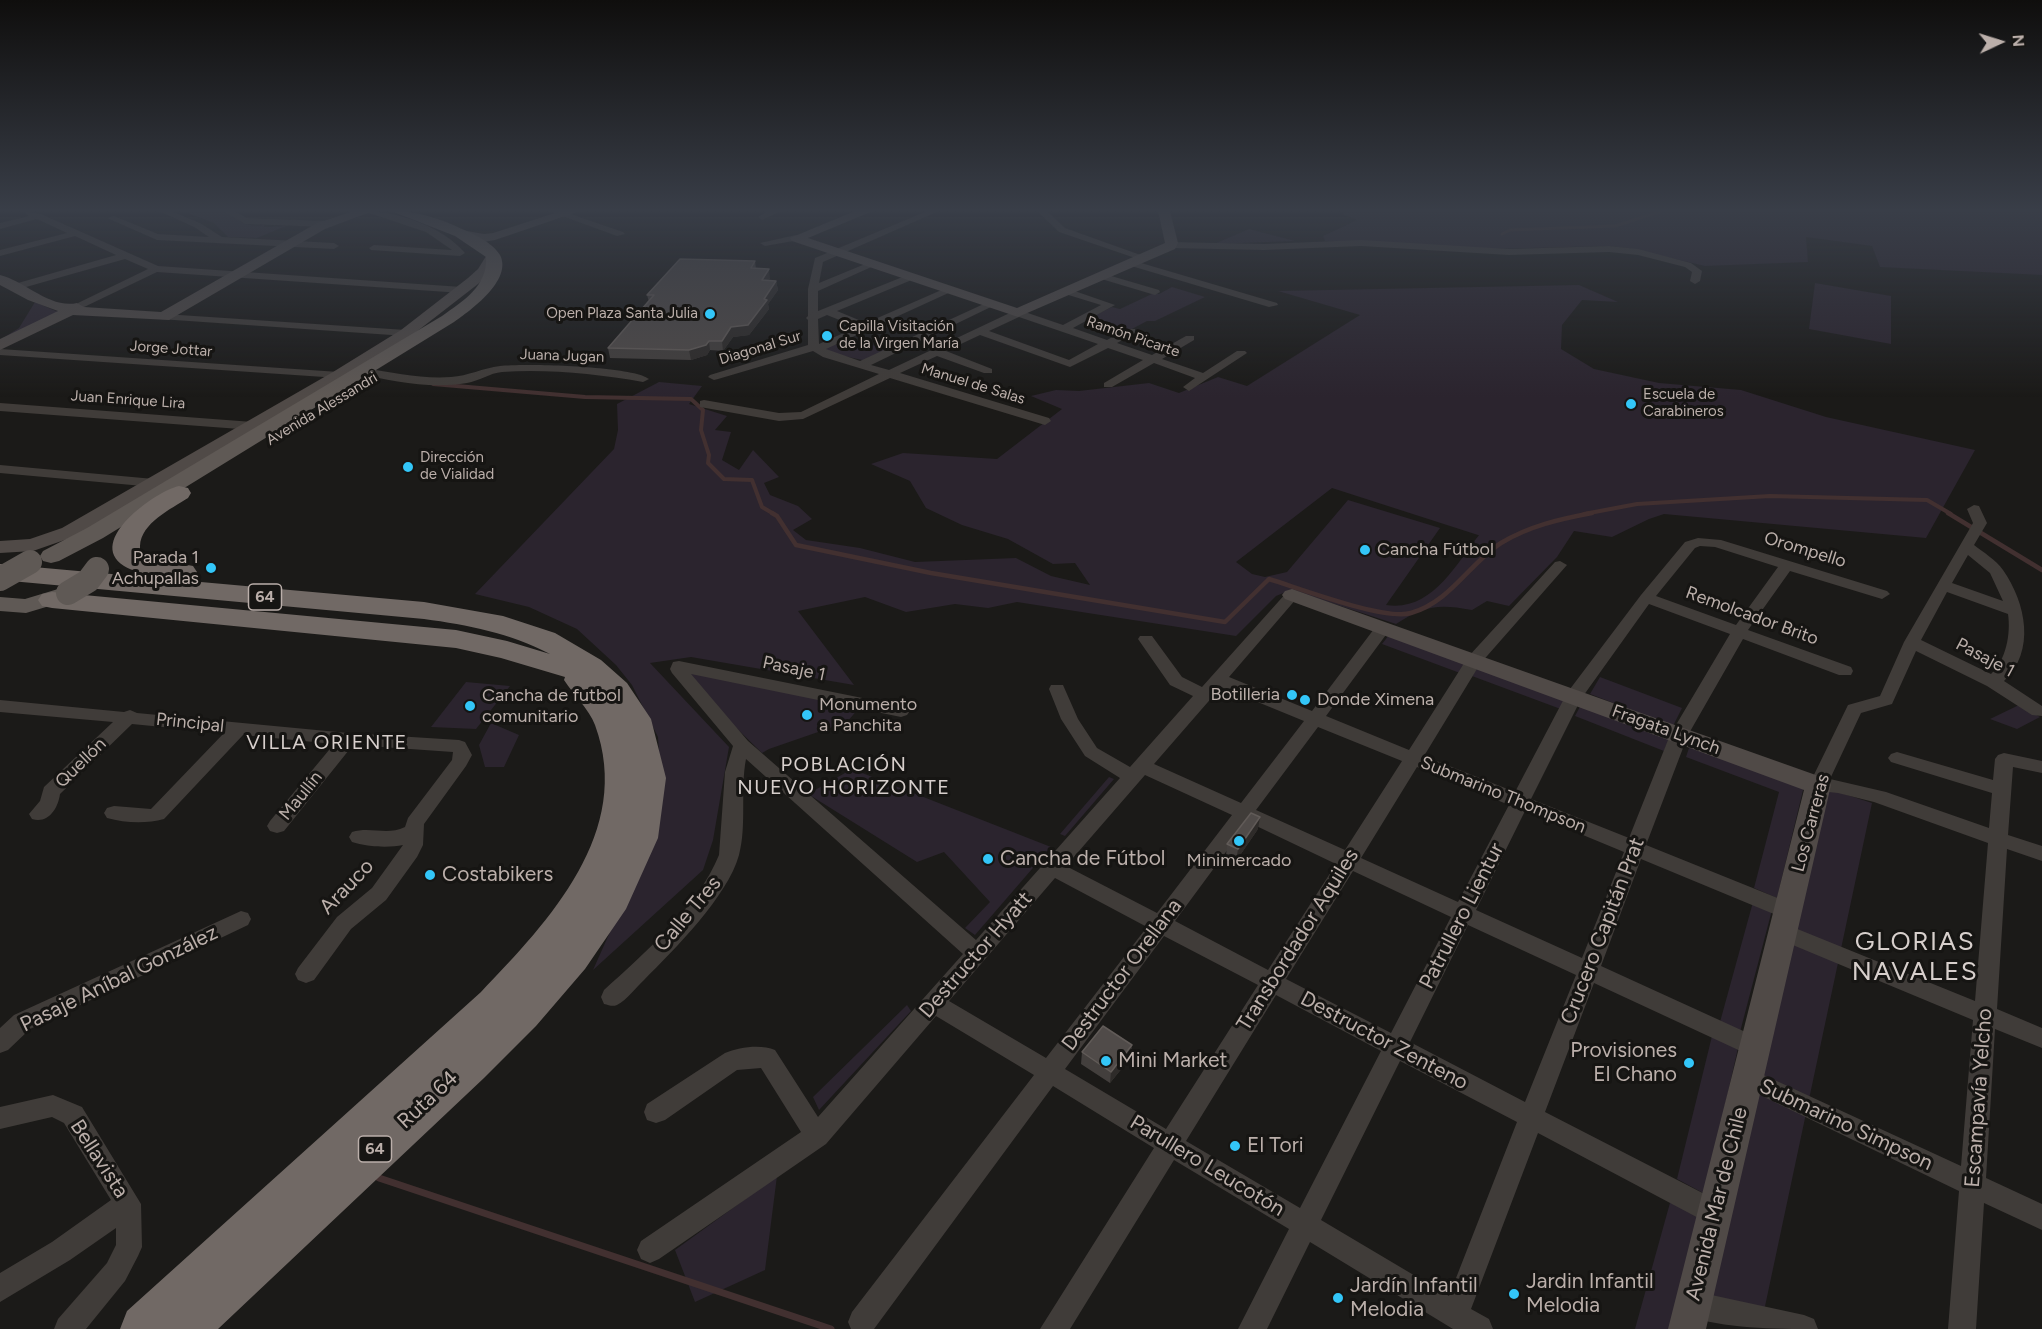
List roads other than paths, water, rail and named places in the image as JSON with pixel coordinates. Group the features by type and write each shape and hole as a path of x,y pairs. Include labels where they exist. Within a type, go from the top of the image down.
{"highway":[{"path":"178,493 139,522 129,533 126,546 128,554 136,562 183,572"},
{"path":"0,559 42,559"},
{"path":"96,564 378,590 474,610 528,633"},
{"name":"64","path":"0,572 433,613 472,618 528,633"},
{"name":"64","path":"0,580 440,625 508,640 543,655 565,668"},
{"path":"60,597 447,638 507,650 565,668"},
{"name":"Ruta 64","path":"182,1329 504,1031 566,966 597,923 626,874 636,850 648,805 649,765 640,730 633,715 609,684 571,653 528,633"},
{"name":"Ruta 64","path":"145,1329 476,1022 530,968 575,912 605,857 622,802 624,777 621,750 614,727 598,700 565,668"}],"main road":[{"name":"Avenida Alessandri","path":"60,597 88,581 96,564 99,549 115,533 178,493 317,413 372,369 448,319 482,300 493,273"},
{"name":"Avenida Alessandri","path":"0,580 95,533 372,369 502,287 509,273"},
{"path":"447,302 464,294 482,300"},
{"path":"42,559 79,554 96,564"},
{"path":"6,607 60,597"}],"street":[{"path":"3,273 16,288 76,307 410,331"},
{"path":"16,288 66,273"},
{"path":"0,345 148,273"},
{"path":"210,273 462,290"},
{"path":"169,314 239,273"},
{"name":"Avenida Alessandri","path":"0,547 33,544 61,536 339,375 372,369 410,331 482,273"},
{"name":"Diagonal Sur","path":"815,273 812,318 815,348"},
{"path":"813,289 851,273"},
{"path":"899,273 1017,313"},
{"path":"704,404 779,417 802,416 1017,313 1108,273"},
{"path":"1176,273 1273,305"},
{"path":"1695,281 1697,273"},
{"path":"1101,276 1155,292"},
{"path":"812,318 910,277"},
{"path":"815,348 950,290"},
{"path":"1063,328 1110,305 1066,291"},
{"path":"861,365 992,304"},
{"path":"827,311 866,327"},
{"name":"Ramón Picarte","path":"1017,313 1204,377"},
{"path":"0,337 18,321"},
{"path":"979,332 1070,364 1131,331"},
{"path":"1108,385 1190,338"},
{"name":"Diagonal Sur","path":"714,377 815,348 826,355 892,374"},
{"name":"Jorge Jottar","path":"0,352 339,375"},
{"path":"937,352 988,371"},
{"path":"1189,387 1240,354"},
{"name":"Juana Jugan","path":"372,369 460,381 499,369 579,369 643,379"},
{"name":"Manuel de Salas","path":"892,374 949,394 1045,421"},
{"name":"Juan Enrique Lira","path":"0,407 253,426"},
{"path":"0,469 154,483"},
{"name":"Los Carreras","path":"1751,1063 1818,785 1854,709 1886,700 1912,642 1980,524 1974,509"},
{"name":"Patrullero Lientur","path":"1252,1329 1573,696 1646,598 1690,545 1698,542 1716,543"},
{"name":"Orompello","path":"1716,543 1882,594"},
{"path":"1967,546 1996,571 2015,611 2018,628 2008,668 1993,682"},
{"name":"Transbordador Aquiles","path":"1054,1329 1474,661 1560,565"},
{"name":"Crucero Capitán Prat","path":"1455,1315 1679,735 1739,633 1787,565"},
{"path":"1943,585 2015,611"},
{"name":"Fragata Lynch","path":"1292,595 1818,785 1838,786 1879,797 2042,854"},
{"name":"Destructor Hyatt","path":"650,1250 818,1136 1292,595"},
{"name":"Remolcador Brito","path":"1646,598 1845,671"},
{"name":"Destructor Orellana","path":"862,1322 1383,628"},
{"path":"1146,639 1176,681 1204,695"},
{"name":"Pasaje 1","path":"1912,642 1993,682 2038,711"},
{"name":"Pasaje 1","path":"742,746 679,672 679,666 901,711"},
{"name":"Submarino Thompson","path":"1218,679 1635,849 1985,1015 2042,1038"},
{"name":"Submarino Simpson","path":"1057,689 1070,719 1091,752 1244,813 1588,970 1973,1185 2042,1217"},
{"name":"Principal","path":"0,706 130,716 348,739 452,745"},
{"name":"Quellón","path":"39,814 49,804 51,792 130,716"},
{"path":"114,813 149,816 157,814 239,728"},
{"name":"Maullín","path":"277,826 348,739"},
{"name":"Arauco","path":"306,974 344,923 386,885 413,845 414,831 421,815 460,762 462,750 452,745"},
{"path":"742,746 978,954"},
{"name":"Calle Tres","path":"612,997 641,969 715,885 725,868 729,854 734,764 742,746"},
{"path":"1897,758 2002,789"},
{"name":"Escampavía Yelcho","path":"1962,1329 2004,759 2042,767"},
{"path":"359,837 395,840 414,831"},
{"name":"Destructor Zenteno","path":"1053,868 1715,1213"},
{"name":"Pasaje Aníbal González","path":"0,1043 22,1022 241,919"},
{"name":"Parullero Leucotón","path":"934,1003 1479,1329"},
{"path":"656,1112 733,1060 767,1057 818,1136"},
{"name":"Avenida Mar de Chile","path":"1690,1317 1751,1063"},
{"name":"Bellavista","path":"0,1118 53,1106 73,1115 128,1204 129,1247 116,1272 68,1329"},
{"path":"0,1288 69,1246 128,1204"},
{"path":"1690,1317 1804,1329"}],"waterway":[{"path":"433,384 585,397 691,399 703,410 701,430 709,455 708,463 724,479 752,480 762,507 774,514"},
{"path":"1584,514 1637,504 1770,496 1927,500 1951,514"},
{"path":"772,513 777,516 796,545 931,573 1225,622 1269,579 1363,608 1399,614 1411,613 1425,608 1448,592 1501,543 1545,524 1592,513"},
{"path":"1948,513 2042,570"},
{"path":"379,1178 831,1329"}],"place":[{"name":"Open Plaza Santa Julia","path":"710,314"},
{"name":"Capilla Visitación de la Virgen María","path":"827,336"},
{"name":"Escuela de Carabineros","path":"1631,404"},
{"name":"Dirección de Vialidad","path":"408,467"},
{"name":"Cancha Fútbol","path":"1365,550"},
{"name":"Parada 1 Achupallas","path":"211,568"},
{"name":"Botilleria","path":"1292,695"},
{"name":"Donde Ximena","path":"1305,700"},
{"name":"Cancha de futbol comunitario","path":"470,706"},
{"name":"Monumento a Panchita","path":"807,715"},
{"name":"Minimercado","path":"1239,841"},
{"name":"Cancha de Fútbol","path":"988,859"},
{"name":"Costabikers","path":"430,875"},
{"name":"Mini Market","path":"1106,1061"},
{"name":"Provisiones El Chano","path":"1689,1063"},
{"name":"El Tori","path":"1235,1146"},
{"name":"Jardin Infantil Melodia","path":"1514,1294"},
{"name":"Jardín Infantil Melodia","path":"1338,1298"}],"district":[{"name":"VILLA ORIENTE","path":"327,743"},
{"name":"POBLACIÓN NUEVO HORIZONTE","path":"844,776"},
{"name":"GLORIAS NAVALES","path":"1915,957"}]}
